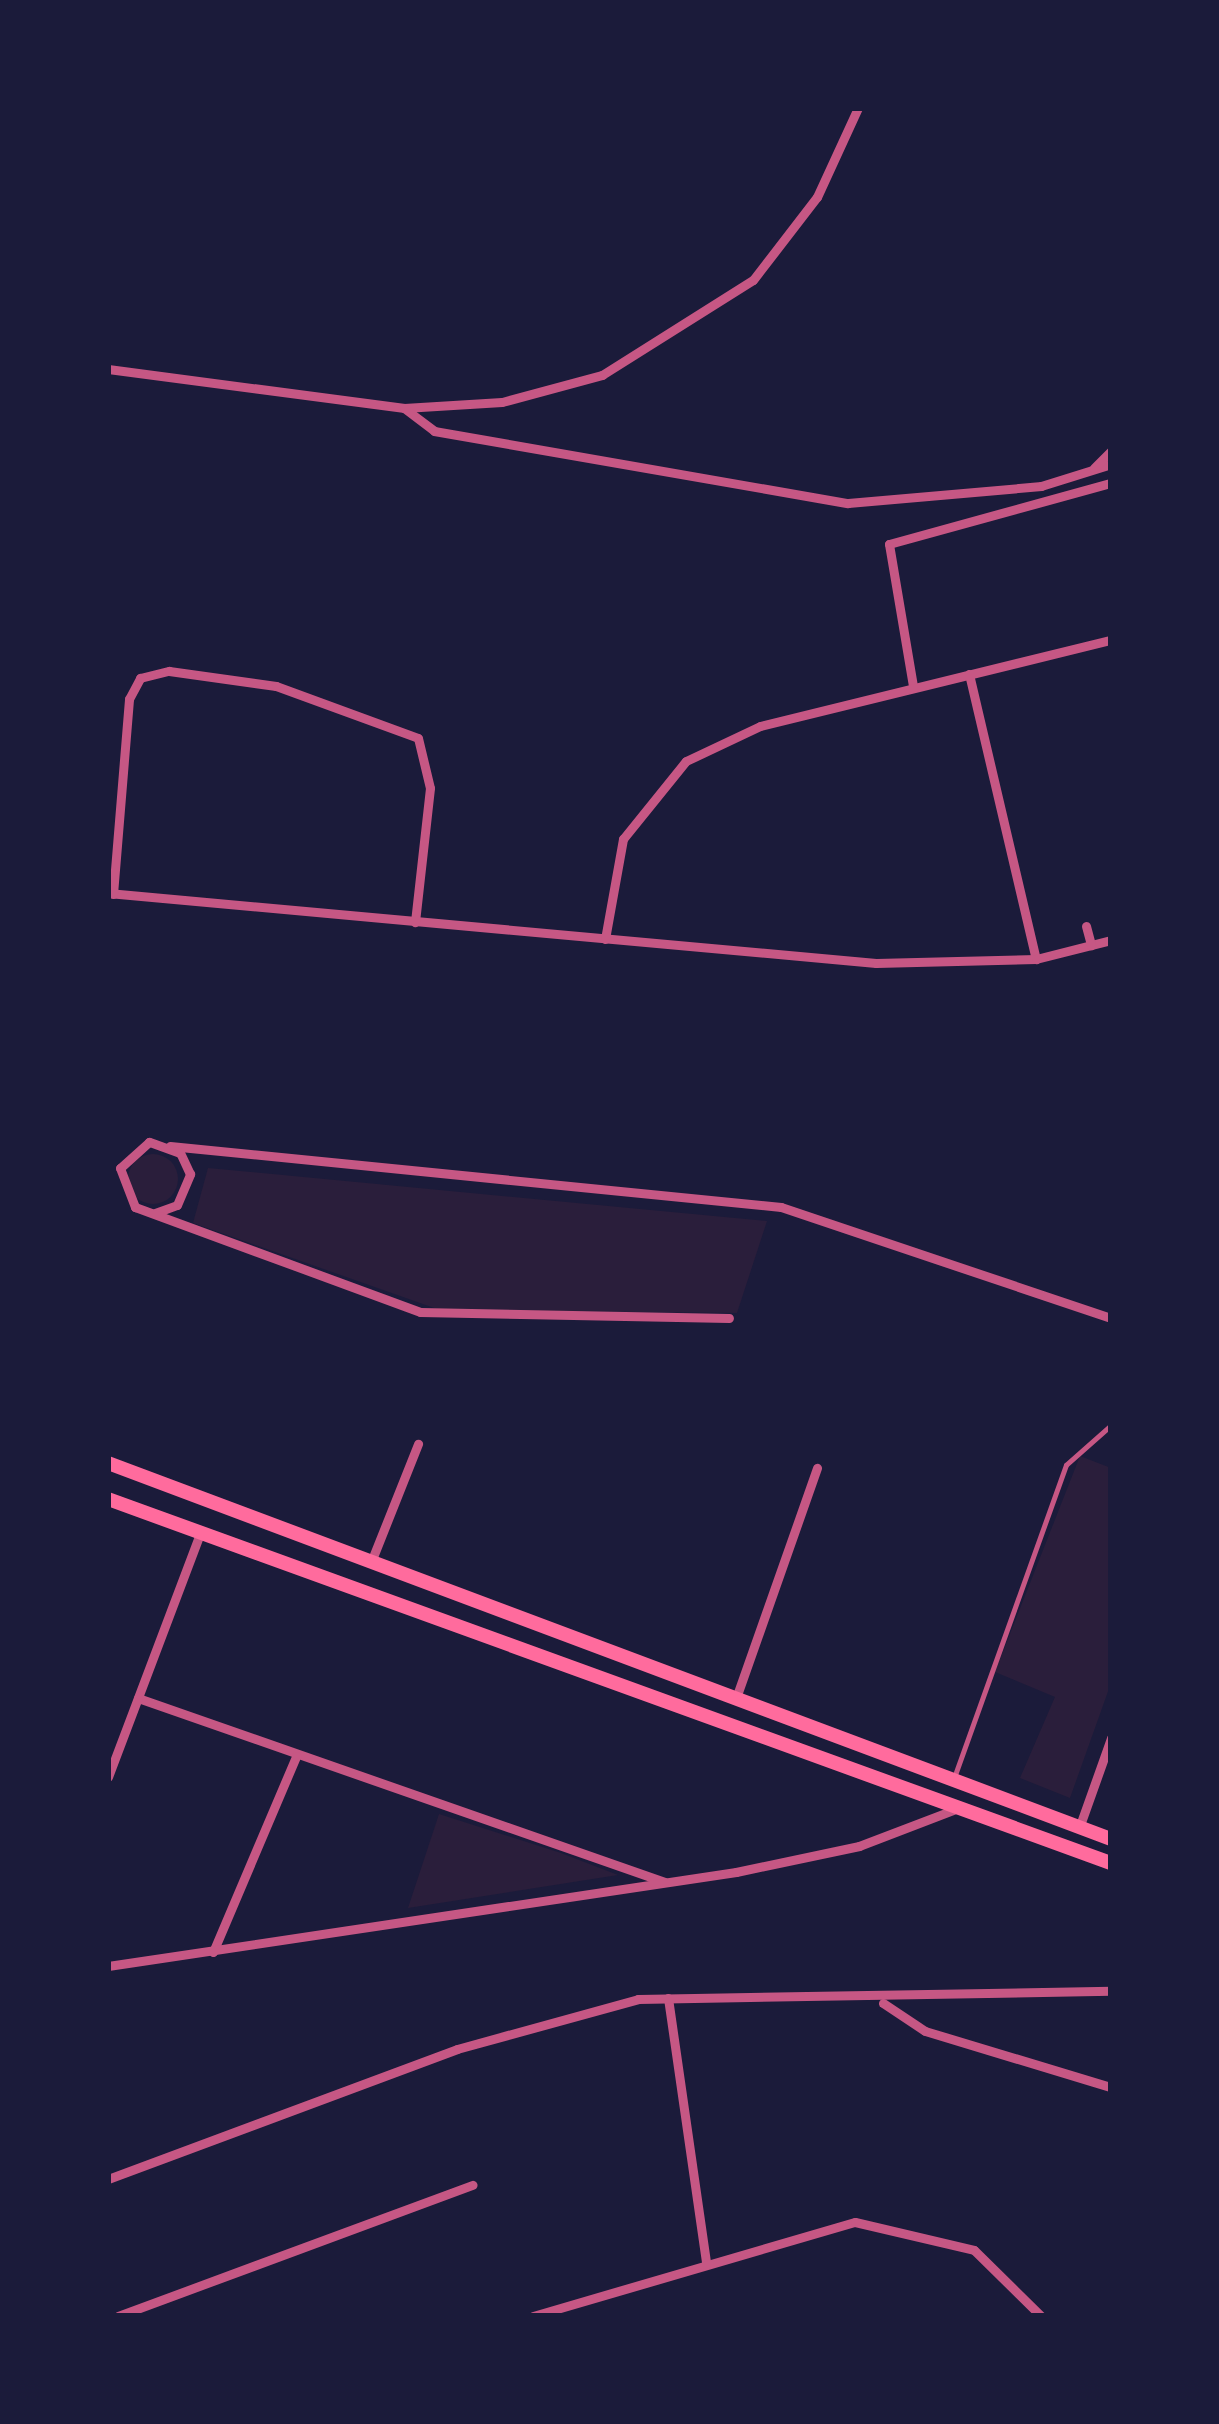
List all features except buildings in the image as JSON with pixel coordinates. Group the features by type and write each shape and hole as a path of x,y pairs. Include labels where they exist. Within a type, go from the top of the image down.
{"highway":[{"path":"108,1463 373,1557 952,1783 1111,1839"},
{"path":"108,1499 1111,1863"}],"street":[{"path":"108,369 404,408 541,395 656,350 753,280 817,197 858,108"},
{"path":"404,408 434,431 848,502 1041,486 1111,464"},
{"path":"1094,468 1111,451"},
{"path":"914,686 889,544 1111,483"},
{"path":"604,939 622,839 686,761 760,726 1111,640"},
{"path":"415,922 430,788 418,739 276,686 170,671 132,686 111,893 415,922 604,939 955,966 1036,958 1111,940"},
{"path":"969,674 1036,958"},
{"path":"1086,926 1091,945"},
{"path":"951,953 955,966"},
{"path":"729,1318 453,1319 155,1213 127,1199 114,1167 140,1145 170,1146 781,1208 1111,1318"},
{"path":"155,1213 189,1185 170,1146"},
{"path":"373,1557 418,1444"},
{"path":"736,1698 818,1468"},
{"path":"108,1777 200,1533"},
{"path":"138,1698 669,1884"},
{"path":"1079,1828 1111,1738"},
{"path":"213,1952 296,1756"},
{"path":"108,1966 669,1884 859,1846 956,1809"},
{"path":"108,2179 457,2049 668,1998 883,2003 1014,1987 1111,1991"},
{"path":"668,1998 706,2262"},
{"path":"883,2003 925,2030 1111,2087"},
{"path":"118,2316 473,2185"},
{"path":"533,2316 841,2223 920,2229 994,2264 1041,2316"}],"lane":[{"path":"952,1783 1066,1466 1111,1425"}],"shaded area":[{"path":"153,1154 171,1161 178,1179 171,1197 153,1204 135,1197 128,1179 135,1161"},
{"path":"208,1168 767,1221 737,1313 440,1310 193,1223"},
{"path":"1080,1456 1111,1468 1111,1683 1070,1798 1020,1778 1055,1697 995,1672"},
{"path":"439,1814 561,1853 618,1875 408,1908"}]}
